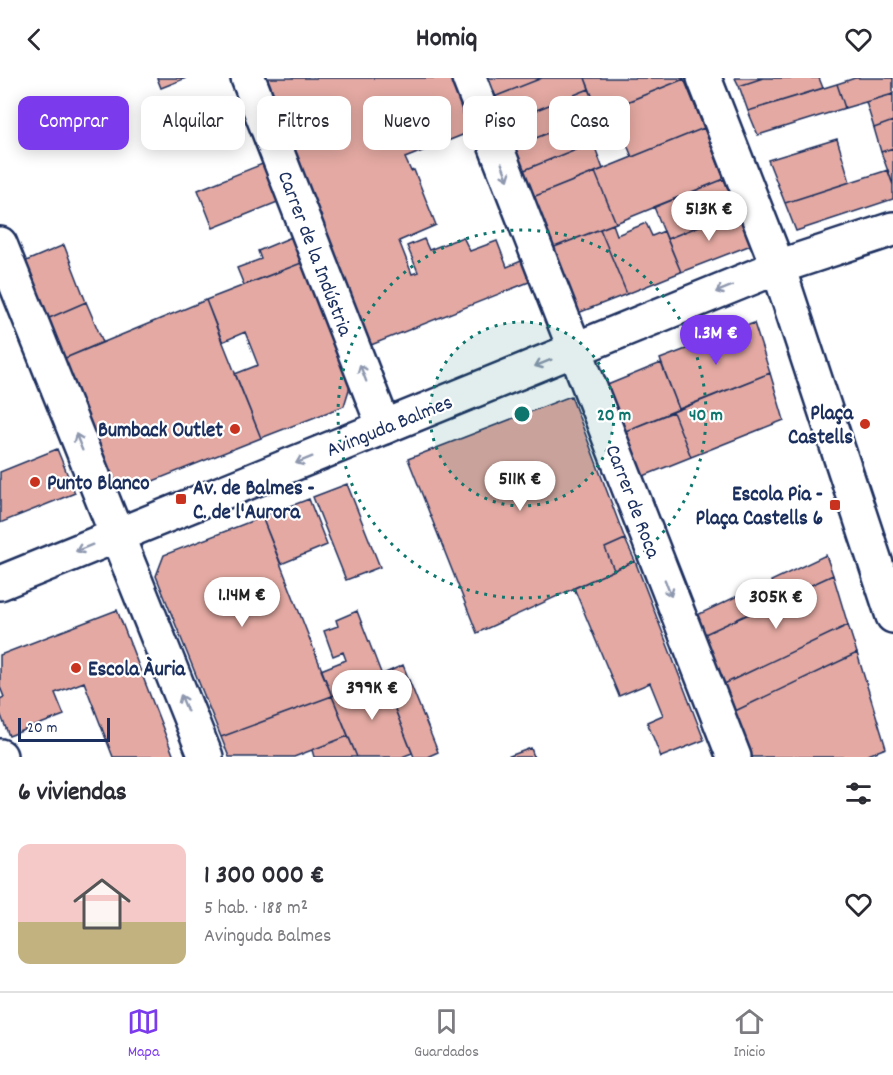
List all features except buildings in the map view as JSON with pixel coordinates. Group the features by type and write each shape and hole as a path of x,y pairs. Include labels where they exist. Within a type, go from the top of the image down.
{"street":[{"name":"Carrer de la Indústria","path":"248,78 384,427"},
{"name":"Carrer de Roca","path":"469,78 734,757"},
{"path":"704,78 778,267 893,616"},
{"path":"778,267 893,229"},
{"path":"0,244 206,757"},
{"name":"Avinguda Balmes","path":"0,583 778,267"}],"place":[{"name":"Plaça Castells","path":"865,424"},
{"name":"Bumback Outlet","path":"235,429"},
{"name":"Punto Blanco","path":"35,482"},
{"name":"Av. de Balmes - C. de l'Aurora","path":"181,499"},
{"name":"Escola Pia - Plaça Castells 6","path":"835,505"},
{"name":"Escola Àuria","path":"76,668"}]}
